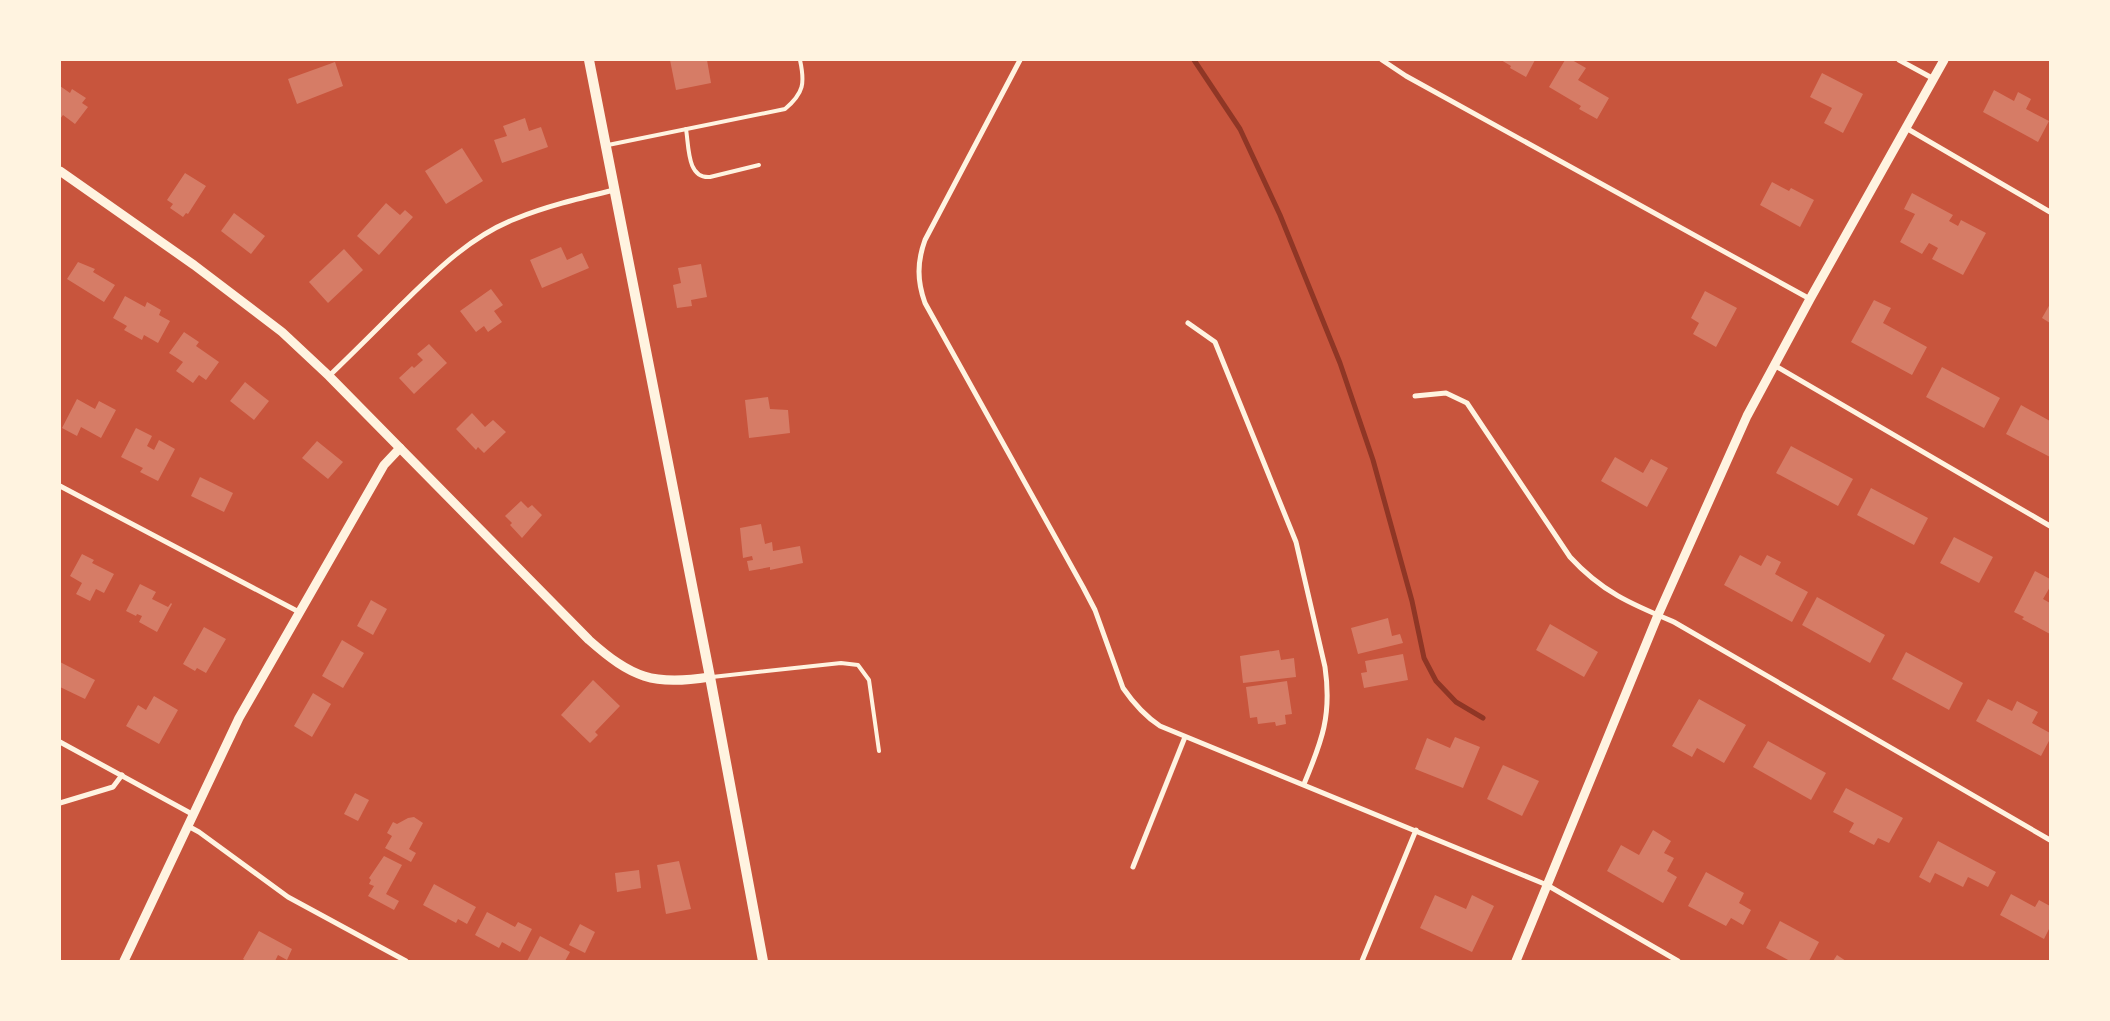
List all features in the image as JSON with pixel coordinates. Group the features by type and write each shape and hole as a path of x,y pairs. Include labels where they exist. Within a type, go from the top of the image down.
{"main road":[{"path":"589,60 710,677 763,961"}],"street":[{"path":"1020,60 925,240 919,261 918,282 921,293 938,328 1095,610 1124,688 1131,700 1149,719 1184,737 1304,784 1547,885 1678,961"},
{"path":"1382,60 1414,81 1810,299"},
{"path":"1899,60 1934,79"},
{"path":"1516,961 1658,615 1727,458 1774,365 1944,60"},
{"path":"1906,128 2050,212"},
{"path":"60,171 248,305 282,332 329,376 589,640 612,660 630,671 648,678 667,681 710,677"},
{"path":"329,376 432,274 479,238 514,219 574,200 614,190"},
{"path":"1188,323 1215,342 1296,542 1325,667 1328,688 1327,712 1321,744 1304,784"},
{"path":"1774,365 2050,526"},
{"path":"1415,396 1446,393 1467,402 1570,557 1586,575 1610,593 1674,622 2050,840"},
{"path":"124,961 239,718 384,465 400,448"},
{"path":"60,486 299,612"},
{"path":"1132,867 1184,737"},
{"path":"60,742 192,814"},
{"path":"60,803 113,787 122,775"},
{"path":"187,826 200,832 288,897 406,961"},
{"path":"1362,961 1416,830"}],"lane":[{"path":"606,146 785,109 797,99 803,84 800,60"},
{"path":"686,129 693,169 696,175 702,178 759,165"},
{"path":"710,677 841,663 858,665 869,680 879,751"}],"building":[{"path":"670,60 707,60 711,83 676,90"},
{"path":"1501,60 1535,60 1526,77 1510,68 1511,66"},
{"path":"1565,60 1572,60 1586,68 1578,80 1609,98 1597,119 1579,109 1581,106 1549,87"},
{"path":"335,62 343,86 297,104 288,79"},
{"path":"1822,73 1863,94 1843,133 1824,123 1832,108 1810,97"},
{"path":"60,86 70,93 72,89 86,98 82,103 88,107 75,124 63,115 60,119"},
{"path":"1994,90 2014,101 2018,92 2031,99 2026,109 2049,121 2038,142 1983,112"},
{"path":"525,118 529,131 541,127 548,147 502,163 494,140 507,136 503,126"},
{"path":"462,148 483,181 446,204 425,171"},
{"path":"185,173 206,186 188,214 186,213 183,217 170,208 173,204 167,200"},
{"path":"1772,182 1789,191 1791,188 1814,200 1800,227 1760,205"},
{"path":"1912,193 1953,215 1949,221 1958,226 1961,220 1986,233 1963,275 1932,259 1938,248 1929,243 1922,254 1900,242 1915,214 1904,209"},
{"path":"386,203 400,215 405,210 413,217 379,255 357,236"},
{"path":"234,213 265,236 251,254 221,231"},
{"path":"561,247 567,260 582,253 589,268 542,288 530,260"},
{"path":"344,249 363,270 328,303 309,282"},
{"path":"78,262 95,269 93,272 115,285 104,302 67,279"},
{"path":"701,264 707,297 691,300 692,306 677,308 673,285 681,283 678,268"},
{"path":"491,289 503,305 494,311 502,322 488,332 484,326 476,332 460,311"},
{"path":"1705,291 1737,308 1716,347 1693,334 1699,323 1691,318"},
{"path":"125,296 145,307 147,302 161,310 159,315 170,321 158,343 144,335 142,340 124,330 127,326 113,318"},
{"path":"1874,300 1891,308 1883,323 1927,347 1912,375 1851,342"},
{"path":"2050,304 2050,323 2042,318"},
{"path":"184,332 199,342 196,346 219,362 206,380 199,375 193,383 176,371 183,362 169,353"},
{"path":"429,344 447,363 414,394 399,378 412,366 414,368 423,360 417,354"},
{"path":"1942,367 2000,398 1984,428 1926,397"},
{"path":"245,382 269,401 254,420 230,401"},
{"path":"768,397 770,409 788,410 790,433 749,438 745,400"},
{"path":"77,399 95,409 99,401 116,410 101,438 81,427 77,436 62,428"},
{"path":"2021,405 2050,421 2050,457 2006,434"},
{"path":"472,413 485,427 493,420 506,432 484,453 478,447 476,450 456,429"},
{"path":"136,428 152,436 147,446 154,450 159,440 175,449 158,481 140,472 143,468 121,457"},
{"path":"317,441 343,462 328,479 302,458"},
{"path":"1791,446 1853,479 1838,506 1776,473"},
{"path":"1615,457 1643,473 1651,459 1668,468 1647,507 1601,481"},
{"path":"200,477 233,493 224,512 191,496"},
{"path":"1871,488 1928,518 1914,545 1857,515"},
{"path":"521,501 528,508 532,505 542,515 522,538 510,525 512,523 505,516"},
{"path":"761,524 765,544 772,542 773,551 800,546 803,563 770,570 770,567 749,571 747,561 753,560 752,556 743,558 740,528"},
{"path":"1954,537 1993,557 1979,583 1940,563"},
{"path":"82,554 94,560 92,563 114,574 104,593 96,589 90,601 76,594 82,583 70,576"},
{"path":"1740,555 1761,566 1767,555 1781,562 1775,574 1808,592 1792,622 1724,585"},
{"path":"2035,571 2050,579 2050,587 2043,599 2050,603 2050,634 2022,619 2024,617 2014,612"},
{"path":"140,584 156,592 152,599 168,607 172,604 157,632 139,622 142,616 137,614 136,616 126,611"},
{"path":"1817,597 1885,635 1870,663 1802,625"},
{"path":"371,600 387,609 373,635 357,626"},
{"path":"1388,618 1392,636 1400,634 1403,643 1358,654 1351,628"},
{"path":"1550,624 1598,652 1584,677 1536,650"},
{"path":"204,627 226,639 206,673 197,668 195,671 183,664"},
{"path":"342,640 364,653 343,688 322,676"},
{"path":"1279,650 1281,660 1294,658 1296,677 1243,683 1240,656"},
{"path":"1906,652 1963,683 1949,710 1892,679"},
{"path":"1403,654 1408,680 1364,688 1361,673 1367,672 1365,661"},
{"path":"60,662 95,680 85,699 60,687"},
{"path":"593,680 620,706 595,732 598,735 590,743 561,715"},
{"path":"1287,681 1292,714 1285,715 1286,724 1276,726 1275,722 1258,724 1257,717 1250,718 1246,687"},
{"path":"313,693 331,704 312,737 294,726"},
{"path":"154,696 178,710 159,744 126,726 138,705 146,710"},
{"path":"1699,699 1746,725 1724,763 1697,748 1692,757 1672,746"},
{"path":"1988,699 2012,711 2017,701 2038,712 2032,723 2050,733 2050,739 2041,756 1976,721"},
{"path":"1455,737 1480,747 1463,788 1415,769 1427,738 1450,748"},
{"path":"1768,741 1826,773 1811,800 1753,767"},
{"path":"1503,765 1539,781 1522,816 1487,799"},
{"path":"1846,788 1903,818 1889,843 1878,838 1874,845 1849,832 1854,823 1833,812"},
{"path":"355,793 369,800 358,821 344,814"},
{"path":"414,817 423,823 409,849 416,853 411,862 385,848 392,836 387,833 393,822 397,824"},
{"path":"1653,830 1671,841 1664,853 1674,858 1667,871 1677,877 1663,903 1607,871 1621,845 1639,855"},
{"path":"1938,841 1996,872 1988,887 1968,877 1963,887 1935,873 1930,883 1919,877"},
{"path":"384,856 402,865 386,894 399,901 394,910 368,896 374,886 369,884 371,880 369,878"},
{"path":"679,861 691,909 666,914 657,865"},
{"path":"639,870 641,888 617,892 615,873"},
{"path":"1706,872 1744,893 1739,903 1751,910 1743,925 1731,918 1726,926 1688,906"},
{"path":"434,884 476,907 467,924 458,919 456,923 423,905"},
{"path":"2011,894 2035,907 2039,900 2050,906 2050,927 2044,939 2000,915"},
{"path":"1435,895 1466,909 1472,895 1494,906 1472,952 1420,928"},
{"path":"487,912 515,927 518,922 532,929 520,952 502,942 499,948 475,935"},
{"path":"1780,921 1819,942 1809,961 1790,961 1766,948"},
{"path":"580,924 595,932 585,953 569,945"},
{"path":"259,931 292,949 287,960 278,955 275,961 246,961 243,959"},
{"path":"540,936 570,952 565,961 527,961"},
{"path":"1837,955 1846,961 1833,961"}],"waterway":[{"path":"1194,60 1240,129 1280,215 1340,363 1373,460 1412,601 1424,658 1436,681 1456,702 1483,718"}]}
